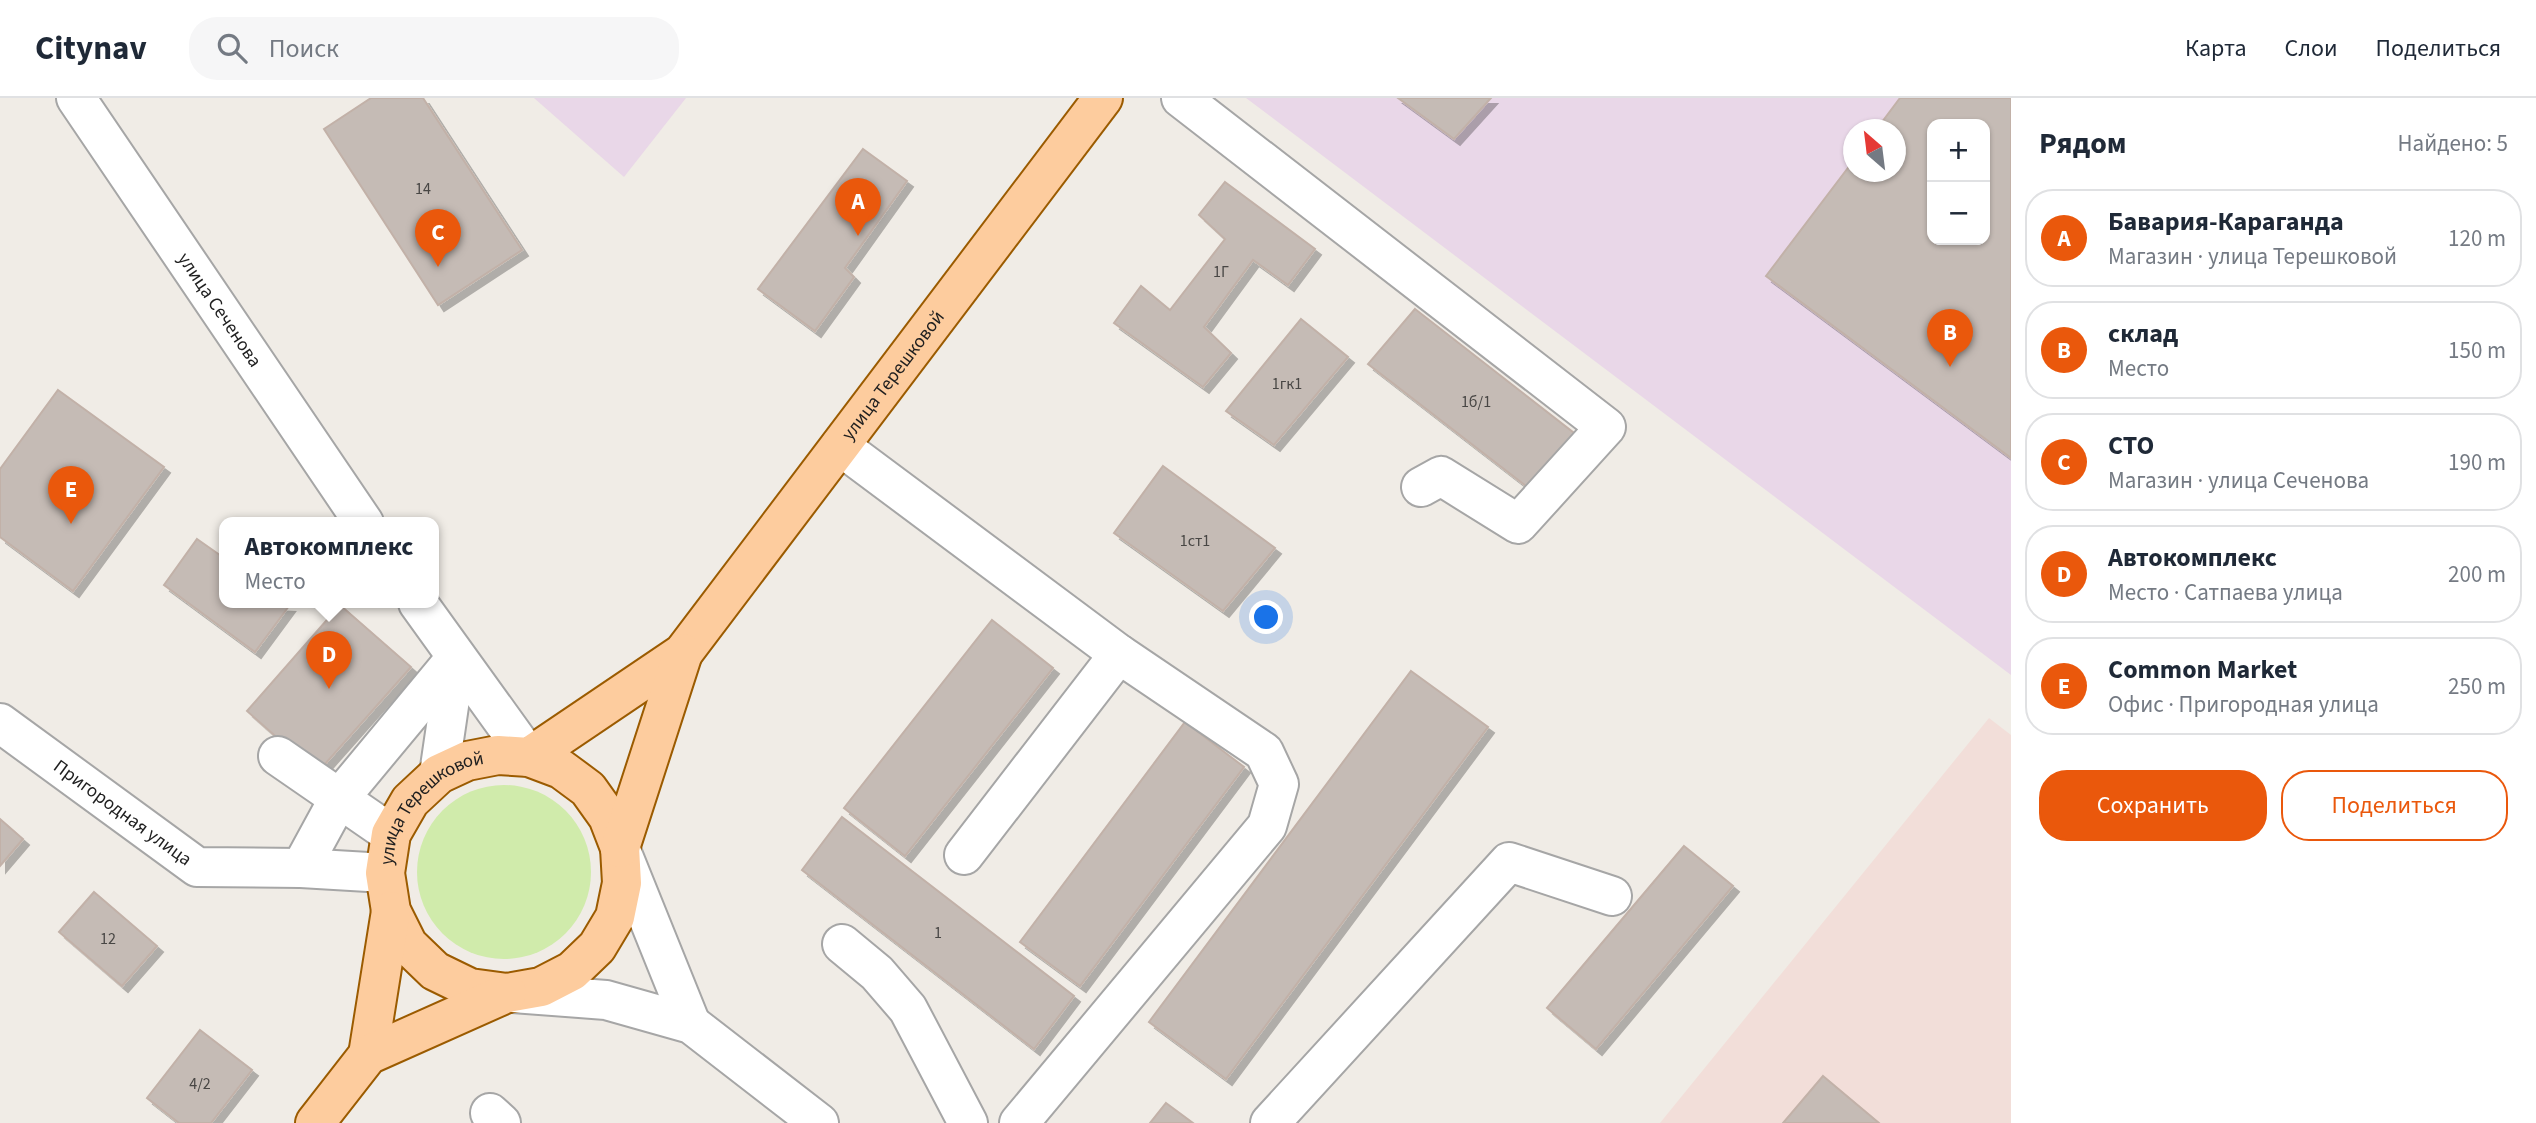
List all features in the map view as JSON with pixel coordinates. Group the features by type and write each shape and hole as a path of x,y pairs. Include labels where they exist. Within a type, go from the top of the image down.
{"main road":[{"name":"улица Терешковой","path":"529,757 683,653 1102,98"},
{"name":"улица Терешковой","path":"620,848 683,653"},
{"name":"улица Терешковой","path":"315,1123 369,1055 507,993 541,987 572,971 597,947 615,917 622,883 620,848 608,817 588,789 561,769 529,757 498,755 467,761 439,774 410,801 391,834 385,873 391,911 408,945 435,971 470,988 507,993"},
{"name":"улица Терешковой","path":"369,1055 391,911"}],"street":[{"name":"улица Сеченова","path":"76,98 360,517"},
{"path":"1181,98 1606,427 1518,524 1441,476 1421,486"},
{"path":"840,446 1119,654 1264,752 1279,784 1267,826 1019,1123"},
{"path":"421,608 529,757"},
{"path":"964,855 1119,654"},
{"path":"439,774 456,658"},
{"path":"301,868 338,800 456,658"},
{"name":"Пригородная улица","path":"0,723 197,867 301,868 385,873"},
{"path":"278,756 338,800 391,834"},
{"path":"620,848 691,1024"},
{"path":"1269,1123 1508,862 1612,896"},
{"path":"842,943 877,973 908,1009 968,1123"},
{"path":"507,993 606,1000 691,1024 819,1123"}],"shaded area":[{"path":"534,98 686,98 624,177"},
{"path":"1246,98 2011,98 2011,675"},
{"path":"1989,718 2011,735 2011,1123 1660,1123"}],"green space":[{"path":"504,785 537,792 565,811 584,839 591,872 584,905 565,933 537,952 504,959 471,952 443,933 424,905 417,872 424,839 443,811 471,792"}],"building":[{"path":"371,98 423,98 522,250 438,305 324,129"},
{"path":"1398,98 1491,98 1454,139"},
{"path":"1900,98 2011,98 2011,458 1766,276 1843,174 1843,182 1906,182 1906,119 1884,119"},
{"path":"863,149 907,181 845,268 854,277 815,331 758,289"},
{"path":"1225,182 1315,249 1288,285 1253,260 1204,327 1231,353 1203,387 1114,323 1141,286 1170,310 1225,239 1199,215"},
{"path":"1415,309 1583,440 1535,493 1368,364"},
{"path":"1301,319 1348,357 1274,445 1226,411"},
{"path":"58,390 164,467 73,591 0,537 0,469"},
{"path":"1163,466 1275,548 1223,611 1114,533"},
{"path":"197,539 219,554 219,608 288,608 255,652 164,585"},
{"path":"337,608 343,608 411,667 317,773 247,711"},
{"path":"992,620 1053,668 905,856 844,808"},
{"path":"1411,671 1488,727 1226,1079 1149,1022"},
{"path":"1185,722 1244,767 1080,986 1020,942"},
{"path":"842,817 1074,996 1034,1049 802,870"},
{"path":"0,819 23,839 0,866"},
{"path":"1684,846 1733,886 1596,1049 1547,1008"},
{"path":"94,892 157,946 122,986 59,932"},
{"path":"200,1030 252,1070 211,1123 179,1123 147,1098"},
{"path":"1823,1076 1879,1123 1783,1123"},
{"path":"1166,1103 1193,1123 1150,1123"}],"place":[{"name":"Бавария-Караганда","path":"858,236"},
{"name":"СТО","path":"438,267"},
{"name":"склад","path":"1950,367"},
{"name":"Common Market","path":"71,524"},
{"name":"Автокомплекс","path":"329,689"}]}
